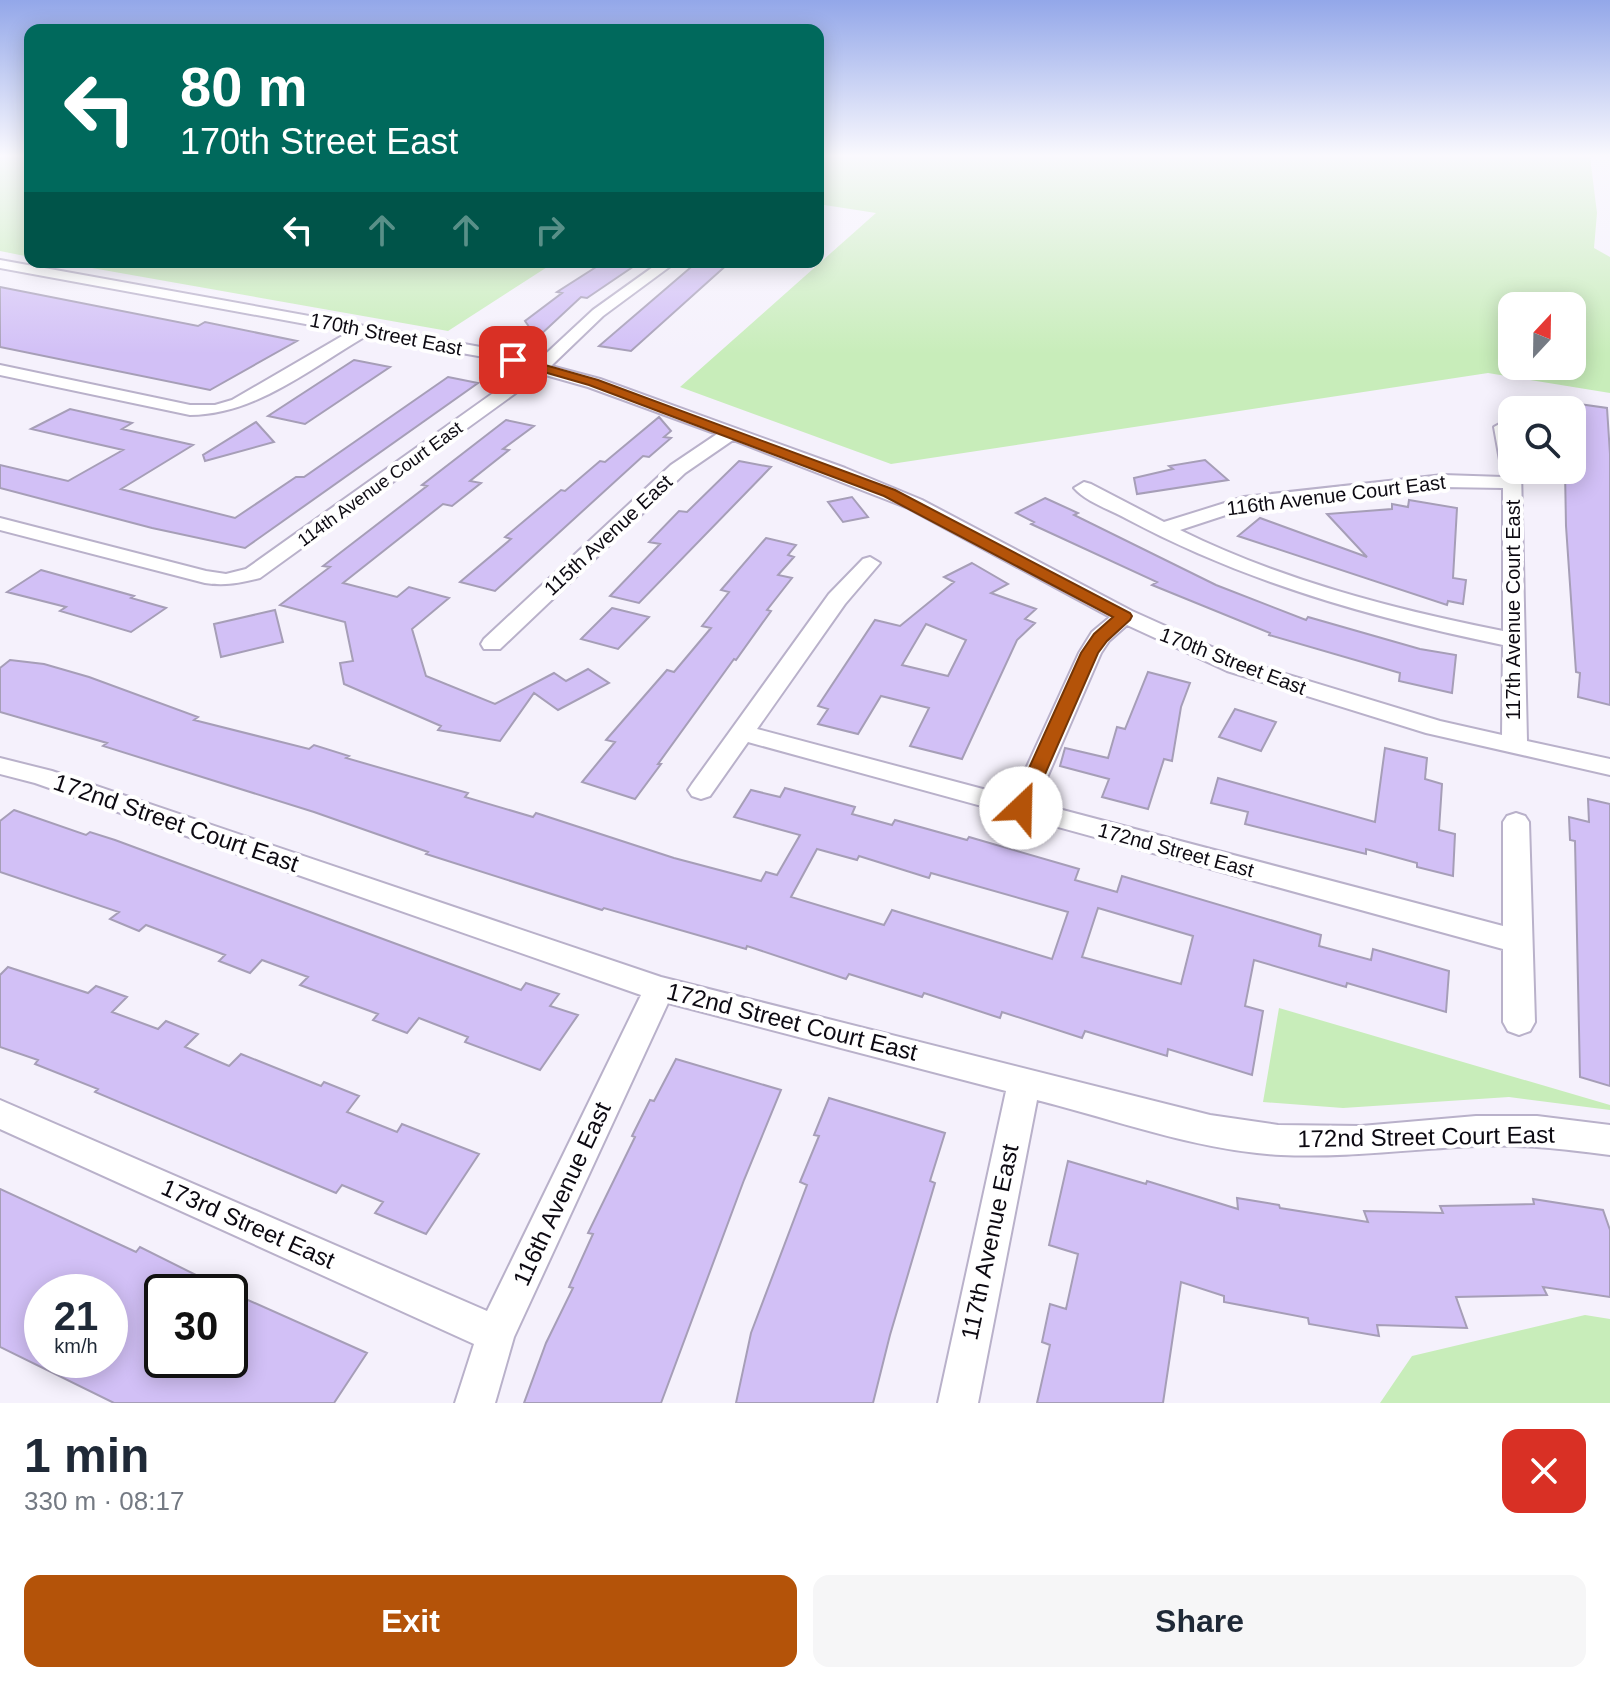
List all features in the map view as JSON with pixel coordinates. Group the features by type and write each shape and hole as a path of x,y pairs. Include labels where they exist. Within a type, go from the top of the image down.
{"street":[{"name":"170th Street East","path":"0,264 364,330 541,367 838,472 915,504 1124,616 1222,661 1435,728 1610,767"},
{"name":"114th Avenue Court East","path":"0,524 205,577 237,579 269,564 541,367 598,313 661,268"},
{"path":"0,370 190,410 216,410 256,395 364,330"},
{"name":"115th Avenue East","path":"492,644 678,469 731,433"},
{"name":"116th Avenue Court East","path":"1164,529 1212,511 1276,499 1443,481 1498,483"},
{"name":"117th Avenue Court East","path":"1512,484 1515,747"},
{"path":"1084,488 1218,555 1352,603 1512,640"},
{"path":"701,790 837,599 870,563"},
{"path":"1021,808 1090,653 1100,637 1124,616"},
{"name":"172nd Street East","path":"743,733 1516,941"},
{"name":"172nd Street Court East","path":"0,766 43,777 659,989 1210,1130 1278,1140 1361,1141 1476,1131 1537,1131 1610,1140"},
{"path":"1516,822 1519,1022"},
{"name":"116th Avenue East","path":"475,1403 496,1334 659,989"},
{"name":"117th Avenue East","path":"958,1403 1024,1082"},
{"name":"173rd Street East","path":"0,1114 496,1334"}],"green space":[{"path":"0,222 24,222 24,256 0,251"},
{"path":"865,222 1596,222 1594,248 1610,257 1610,393 1531,380 1586,380 1586,292 1498,292 1498,375 1488,373 891,464 680,387 814,268 824,268 824,259"},
{"path":"92,268 546,268 448,331"},
{"path":"1279,1008 1610,1105 1610,1110 1509,1097 1343,1108 1263,1102"},
{"path":"1585,1315 1610,1319 1610,1403 1380,1403 1412,1356"}],"building":[{"path":"595,268 631,268 587,298 581,297 537,338 525,321 562,293 557,292"},
{"path":"690,268 723,268 631,351 599,346"},
{"path":"0,287 198,326 205,322 297,341 210,390 0,347"},
{"path":"354,360 390,367 305,424 268,416"},
{"path":"448,377 478,383 245,548 152,528 0,488 0,465 68,481 123,450 31,429 70,409 132,423 122,429 193,445 121,489 235,518 296,477 304,477"},
{"path":"1586,405 1607,408 1610,454 1610,705 1578,697 1580,673 1576,672 1565,484 1586,484"},
{"path":"659,417 671,431 664,437 671,438 649,457 643,456 495,591 460,582 511,539 505,537 561,490 565,491 600,461 605,462"},
{"path":"506,420 534,426 503,449 509,450 470,481 481,483 452,506 443,504 343,583 397,597 409,587 449,598 412,629 426,676 495,704 554,673 566,681 588,669 609,683 558,710 534,693 500,741 438,730 441,726 344,684 340,663 353,661 345,622 280,605 330,567 323,566"},
{"path":"256,422 274,442 205,461 203,455"},
{"path":"1205,460 1228,480 1137,494 1134,478 1173,469 1169,466"},
{"path":"739,461 771,467 639,603 610,596 660,544 649,542 679,511 687,512"},
{"path":"852,497 868,517 843,522 828,502"},
{"path":"1045,498 1216,585 1306,620 1308,617 1420,649 1456,655 1452,693 1399,681 1400,673 1269,635 1152,585 1157,582 1031,524 1034,522 1016,513"},
{"path":"1409,500 1457,508 1453,578 1466,580 1463,604 1448,601 1447,605 1238,536 1260,518 1367,557 1327,514 1392,509 1392,504 1408,507"},
{"path":"766,538 796,545 788,555 794,557 778,575 792,578 635,799 582,782 615,742 606,740 667,670 674,672 711,628 702,626 729,592 721,590"},
{"path":"972,563 1008,584 991,593 1036,609 1025,619 1035,623 1017,640 962,759 910,746 929,708 881,696 858,734 818,724 828,709 818,706 875,620 900,626 954,582 944,577","holes":["926,624 966,640 948,676 902,665"]},
{"path":"41,570 166,608 131,632 60,611 66,607 7,592"},
{"path":"612,608 649,617 618,649 581,639"},
{"path":"275,610 283,642 221,657 214,624"},
{"path":"10,660 44,664 198,717 194,720 309,749 314,745 349,756 346,758 468,793 465,797 533,817 536,813 674,858 761,881 766,872 777,875 800,835 734,817 751,790 780,797 785,788 855,807 852,814 892,825 895,820 967,840 969,837 1079,869 1075,880 1117,892 1122,876 1321,935 1319,946 1371,960 1373,949 1449,971 1446,1012 1254,960 1245,1006 1263,1011 1252,1075 1168,1049 1167,1056 1085,1031 1082,1038 1002,1012 1000,1018 924,993 922,997 849,974 846,979 747,946 746,949 604,908 602,910 426,854 428,852 314,812 103,746 107,743 0,712 0,668","holes":["817,849 857,860 859,856 929,878 931,873 1068,912 1052,959 892,910 884,925 791,897","1098,908 1193,936 1181,984 1082,957"]},
{"path":"1148,672 1190,683 1181,707 1172,761 1164,759 1148,809 1102,797 1109,779 1060,766 1065,748 1108,758 1117,727 1125,729"},
{"path":"1235,709 1276,722 1261,751 1219,737"},
{"path":"1385,748 1427,758 1425,779 1442,784 1439,830 1455,834 1453,876 1366,849 1366,854 1245,824 1248,812 1211,803 1218,778 1375,822"},
{"path":"1588,799 1610,804 1610,1086 1580,1077 1575,841 1570,840 1569,817 1589,822"},
{"path":"14,810 86,835 90,832 115,840 521,990 526,983 559,994 550,1006 578,1015 540,1070 465,1042 468,1037 419,1018 407,1033 373,1020 378,1014 300,985 308,977 262,960 250,973 219,961 225,955 146,925 139,931 110,919 119,912 0,872 0,821"},
{"path":"8,967 88,993 96,986 127,997 112,1012 158,1029 166,1021 198,1034 185,1047 229,1066 241,1054 321,1086 324,1082 359,1096 347,1112 397,1132 402,1124 479,1154 426,1234 375,1213 383,1202 342,1185 336,1193 95,1092 98,1089 35,1064 38,1060 0,1047 0,975"},
{"path":"676,1059 781,1090 661,1403 524,1403 546,1343 573,1288 569,1287 593,1234 588,1233 650,1100 654,1101"},
{"path":"829,1098 945,1133 930,1181 935,1183 873,1403 736,1403 751,1333 807,1185 800,1182 819,1136 814,1135"},
{"path":"1068,1161 1238,1209 1237,1198 1368,1222 1364,1211 1443,1213 1440,1206 1534,1204 1533,1199 1603,1210 1610,1230 1610,1297 1543,1287 1547,1295 1456,1297 1467,1328 1377,1325 1379,1336 1309,1324 1308,1318 1224,1302 1224,1296 1181,1282 1163,1403 1037,1403 1050,1345 1042,1342 1050,1304 1066,1309 1078,1254 1049,1245"},
{"path":"0,1189 136,1252 140,1247 194,1274 144,1274 144,1378 248,1378 248,1300 367,1353 334,1403 114,1403 63,1378 128,1378 128,1274 24,1274 24,1359 0,1347"}],"route":[{"path":"513,360 594,383 890,493 1124,616 1100,637 1090,653 1021,808"}]}
